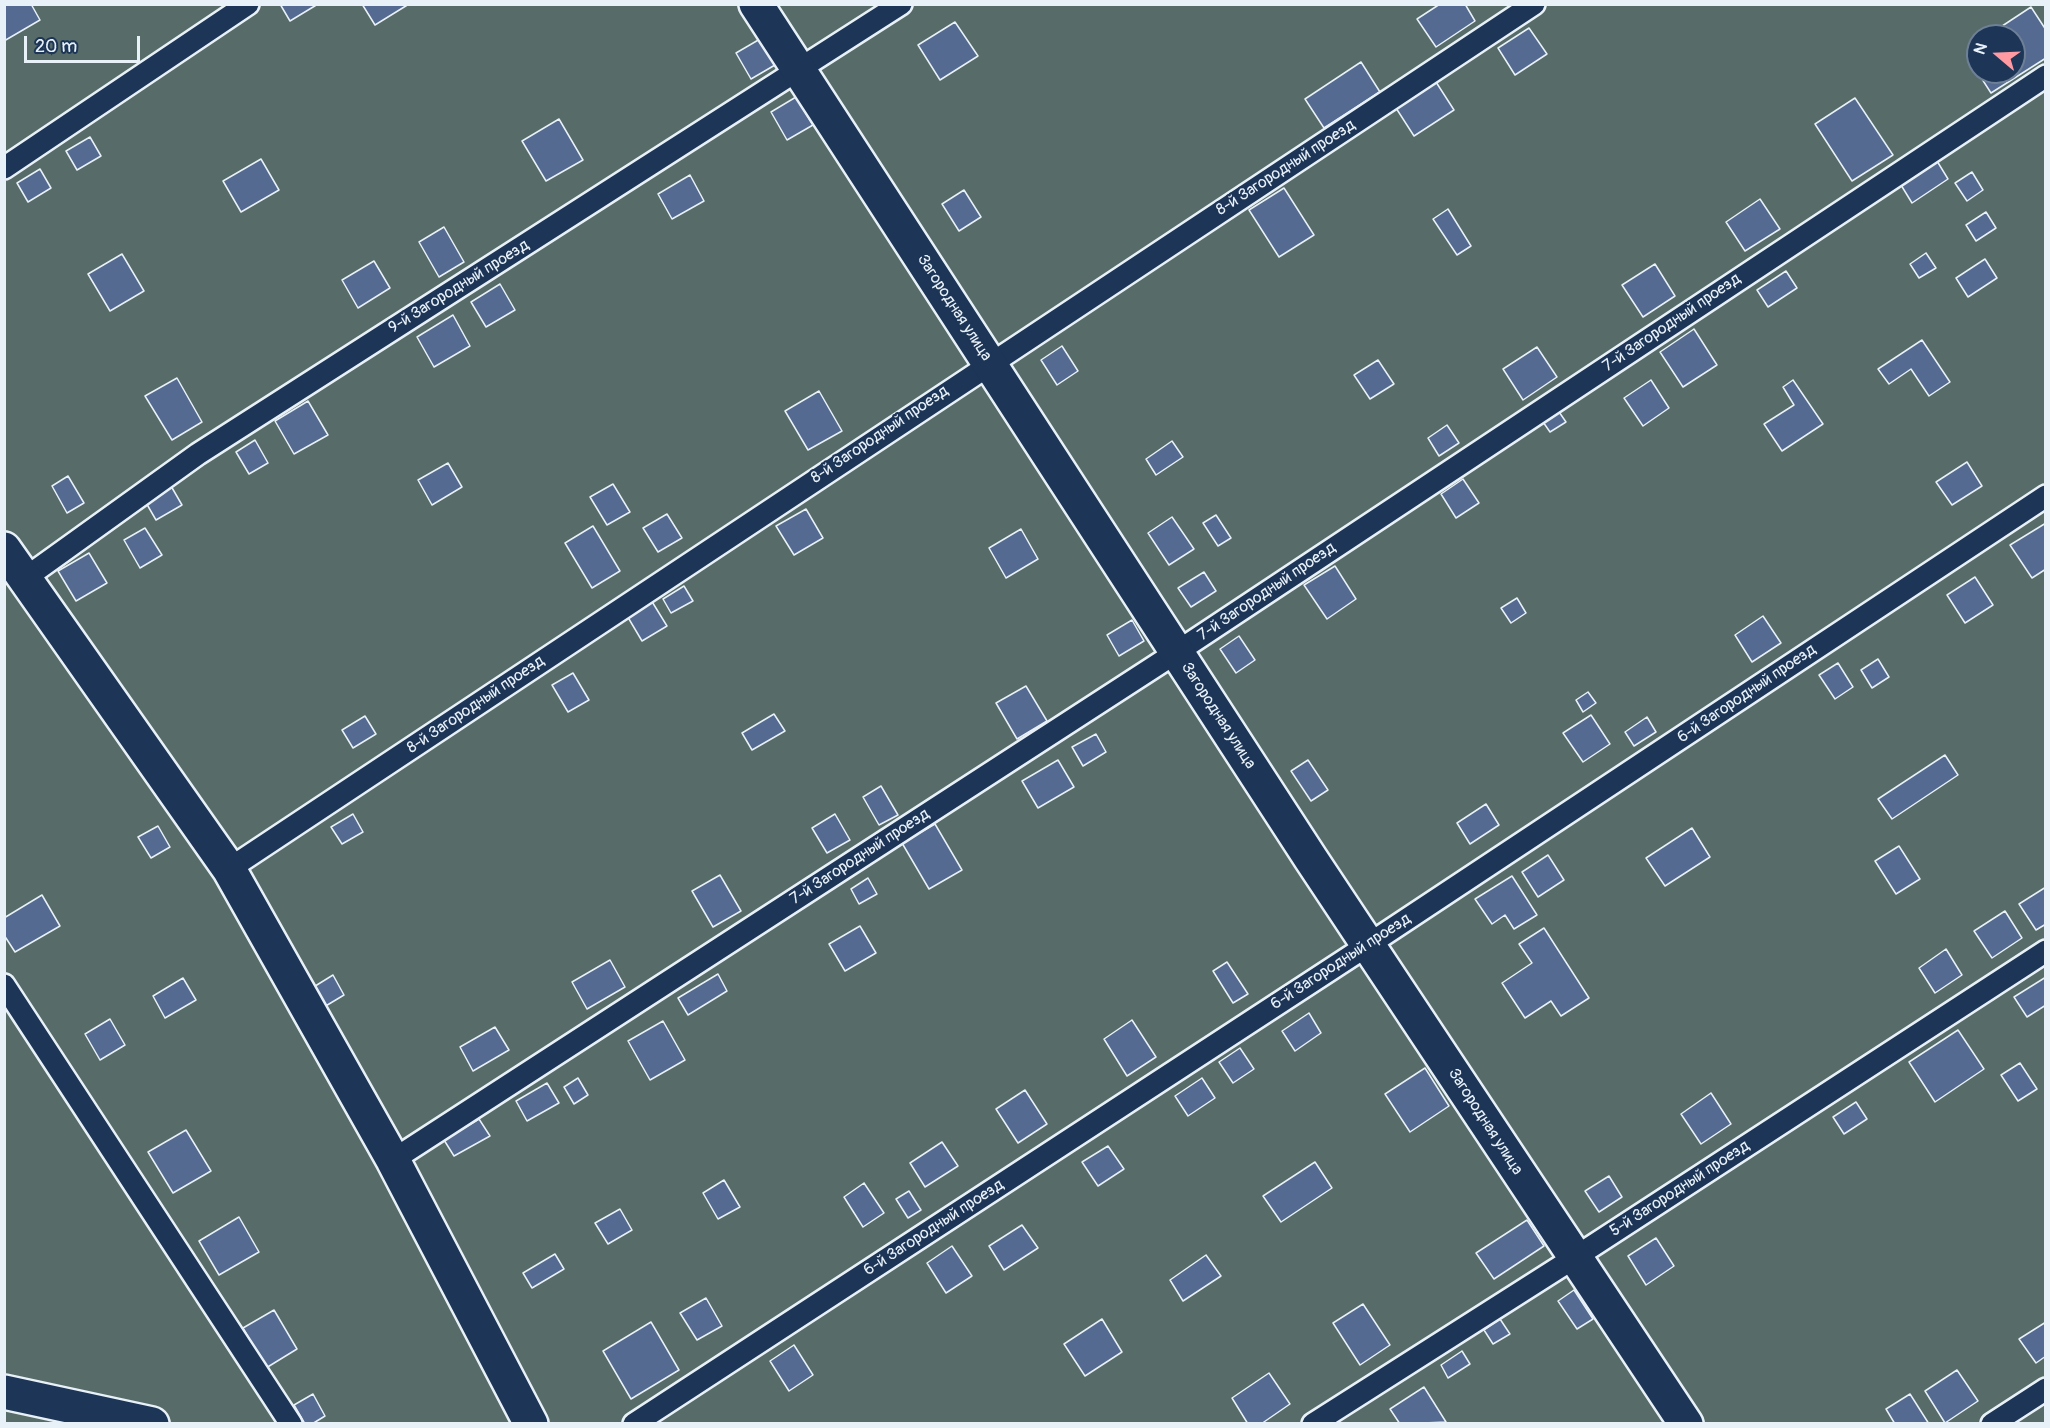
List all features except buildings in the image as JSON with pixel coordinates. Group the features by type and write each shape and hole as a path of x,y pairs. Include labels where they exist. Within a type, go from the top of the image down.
{"street":[{"name":"Загородная улица","path":"756,4 1176,652 1574,1258 1686,1424"},
{"path":"4,549 229,869 393,1160 531,1424"},
{"path":"4,1392 152,1424"}],"lane":[{"path":"4,168 248,4"},
{"name":"9-й Загородный проезд","path":"24,579 198,454 901,4"},
{"name":"8-й Загородный проезд","path":"229,869 989,363 1534,4"},
{"name":"7-й Загородный проезд","path":"393,1160 1176,652 2046,76"},
{"name":"6-й Загородный проезд","path":"634,1424 1368,945 2046,496"},
{"name":"5-й Загородный проезд","path":"1313,1424 1574,1258 2046,951"},
{"path":"4,985 285,1421"},
{"path":"1992,1424 2046,1389"}],"green space":[{"path":"5,5 2045,5 2045,1423 5,1423"}]}
